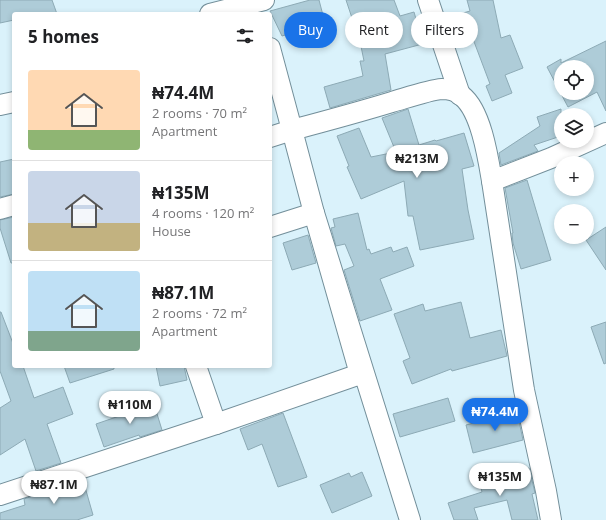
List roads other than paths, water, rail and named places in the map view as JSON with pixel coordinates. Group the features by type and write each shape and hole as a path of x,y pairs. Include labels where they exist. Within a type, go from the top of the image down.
{"street":[{"path":"428,0 460,94"},
{"path":"220,12 260,4"},
{"path":"0,495 216,424 360,374 314,213 272,55"},
{"path":"272,136 442,89 451,90 460,94 471,105 477,118 492,181 524,390 551,520"},
{"path":"0,105 12,102"},
{"path":"492,181 556,156 606,133"},
{"path":"0,209 12,206"},
{"path":"272,226 314,213"},
{"path":"314,213 410,520"},
{"path":"197,368 216,424"}]}
